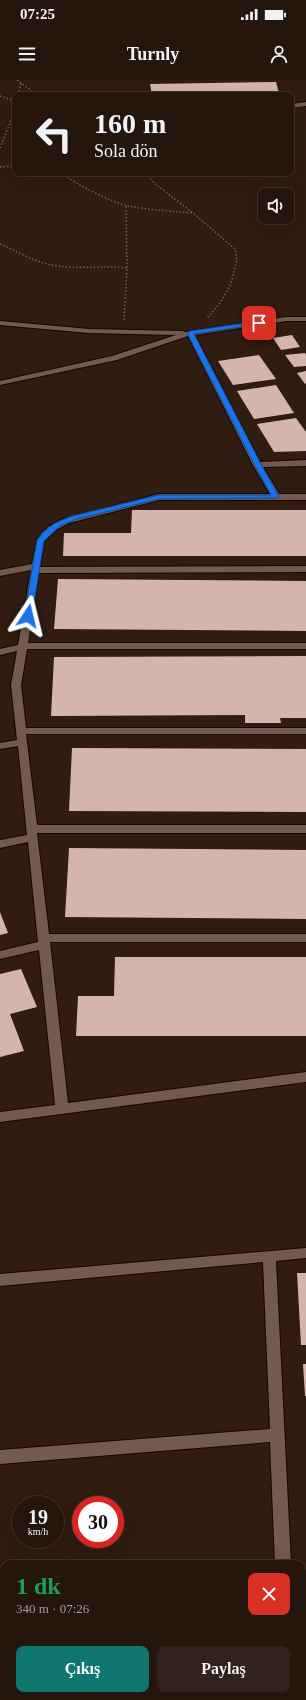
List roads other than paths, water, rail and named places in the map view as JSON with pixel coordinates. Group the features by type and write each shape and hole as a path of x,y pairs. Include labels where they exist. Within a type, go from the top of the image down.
{"street":[{"path":"294,106 306,104"},
{"path":"0,323 56,329 190,333 286,319 306,319"},
{"path":"0,384 114,358 190,333"},
{"path":"190,333 276,497"},
{"path":"258,464 306,462"},
{"path":"62,1108 16,685 40,541 58,524 75,517 159,497 306,497"},
{"path":"0,573 36,568 306,570"},
{"path":"0,652 22,647 306,646"},
{"path":"0,746 22,736 306,730"},
{"path":"0,844 32,833 306,828"},
{"path":"0,955 44,942 306,938"},
{"path":"0,1117 306,1077"},
{"path":"0,1280 306,1253"},
{"path":"269,1256 282,1560"},
{"path":"0,1457 277,1434"}]}
